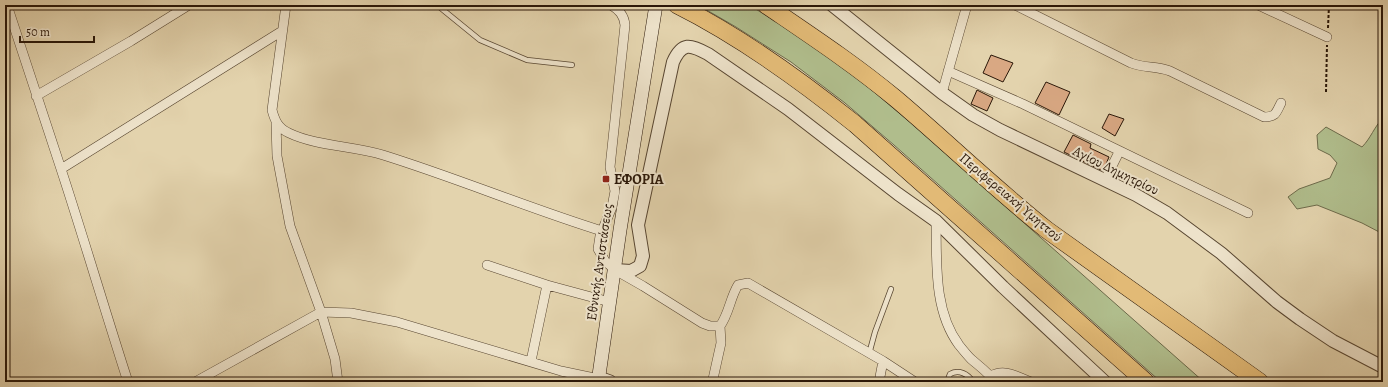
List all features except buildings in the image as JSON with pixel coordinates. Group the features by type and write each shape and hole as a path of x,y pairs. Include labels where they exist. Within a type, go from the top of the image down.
{"highway":[{"path":"677,5 755,51 823,98 855,124 1146,382"},
{"name":"Περιφερειακή Υμηττού","path":"766,5 827,46 894,98 1017,206 1047,230 1260,382"}],"main road":[{"name":"Εθνικής Αντιστάσεως","path":"599,378 620,230 656,5"}],"street":[{"path":"7,5 61,169 128,382"},
{"path":"36,96 131,41 189,5"},
{"path":"286,5 272,110 276,123 277,156 290,226 321,312 335,359 338,382"},
{"path":"611,5 621,13 624,18 625,25 610,167 615,191 612,207 598,242 598,249 601,256 615,270 702,323 710,326 720,326"},
{"name":"Αγίου Δημητρίου","path":"832,5 942,93 973,115 992,126 1136,195 1167,213 1221,252 1277,302 1300,319 1333,341 1383,367"},
{"path":"942,93 967,5"},
{"path":"1015,5 1131,63 1142,66 1160,67 1170,71 1264,117 1272,117 1276,114 1281,103"},
{"path":"1258,5 1327,37"},
{"path":"61,169 282,31"},
{"path":"615,270 631,272 640,266 643,256 638,225 673,62 676,54 682,48 689,46 697,48 708,54 788,109 898,194 936,221 1003,287 1105,382"},
{"path":"948,71 1023,104 1119,152 1248,213"},
{"path":"276,123 283,130 298,137 382,155 602,231"},
{"path":"1105,180 1119,152"},
{"path":"936,221 938,282 944,312 950,329 958,343 970,358 993,379 998,372 1006,372 1031,382"},
{"path":"487,265 547,285 610,302"},
{"path":"714,382 713,379 721,343 720,326 725,319 734,291 738,285 748,283 883,361 915,382"},
{"path":"531,361 547,285"},
{"path":"195,382 321,312 357,314 397,322 579,376 599,378"},
{"path":"879,382 883,361"}],"lane":[{"path":"436,5 480,40 527,60 572,65"},
{"path":"869,354 875,332 891,289"},
{"path":"947,382 950,374 957,372 966,374 973,382"},
{"path":"599,378 612,378 612,382"}],"path":[{"path":"1326,92 1328,5"}],"green space":[{"path":"698,5 749,5 800,36 862,82 911,123 1204,382 1161,382 845,103 791,62"},
{"path":"1383,118 1383,234 1362,223 1317,205 1297,209 1288,197 1299,189 1330,178 1337,163 1330,155 1318,149 1317,135 1326,127 1362,147"}],"place":[{"name":"ΕΦΟΡΙΑ","path":"606,179"}]}
